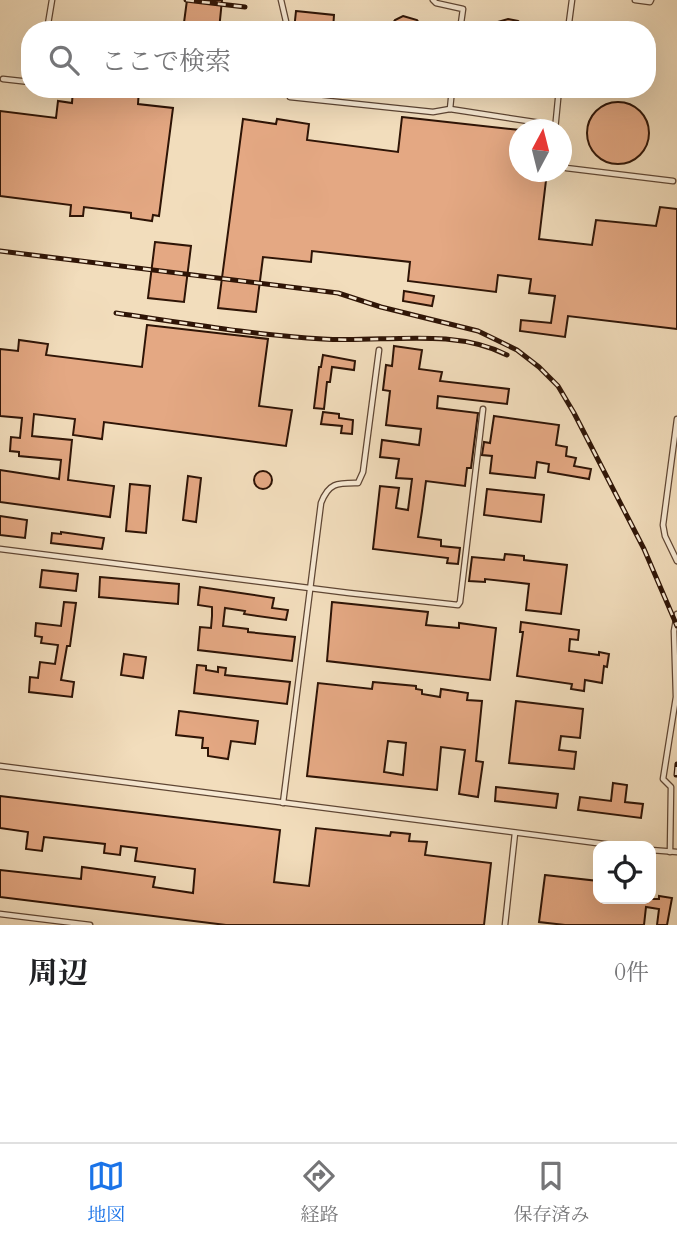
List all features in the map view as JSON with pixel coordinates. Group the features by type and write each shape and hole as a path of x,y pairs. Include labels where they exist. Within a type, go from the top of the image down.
{"lane":[{"path":"48,21 52,0"},
{"path":"281,0 286,21"},
{"path":"433,0 463,9 461,21"},
{"path":"569,21 572,0"},
{"path":"635,0 651,0"},
{"path":"3,79 21,81"},
{"path":"300,98 433,112 450,109 509,119"},
{"path":"450,109 451,98"},
{"path":"556,119 558,98"},
{"path":"572,169 673,181"},
{"path":"283,803 321,503 326,491 337,483 358,483 363,472 379,350"},
{"path":"0,549 458,605 482,409"},
{"path":"677,419 663,525 665,536 677,561"},
{"path":"670,852 674,789 663,779 676,697 674,631 677,614"},
{"path":"0,766 593,843"},
{"path":"505,925 515,833"},
{"path":"656,851 677,852"},
{"path":"0,914 90,925"}],"building":[{"path":"187,0 222,0 220,21 184,21"},
{"path":"296,11 334,15 334,21 295,21"},
{"path":"403,16 418,21 394,21"},
{"path":"72,98 138,98 138,104 173,108 159,216 153,215 152,221 131,218 131,213 84,207 83,216 70,216 71,205 0,196 0,111 56,118 58,101 72,103"},
{"path":"612,102 624,102 640,111 647,121 647,145 640,155 624,164 612,164 601,159 592,150 587,139 587,127 592,116 601,107"},
{"path":"402,117 509,129 509,182 546,182 539,239 592,245 596,220 656,226 660,207 677,209 677,329 568,316 565,337 520,331 521,320 551,323 555,296 529,293 531,279 498,275 496,292 408,281 410,262 312,251 311,262 263,257 256,312 218,308 243,119 276,124 277,119 309,124 307,140 398,152"},
{"path":"155,242 191,246 184,302 148,298"},
{"path":"404,291 434,296 432,306 403,301"},
{"path":"147,325 268,339 259,406 292,410 286,446 104,422 102,439 73,435 75,419 34,414 32,436 72,440 68,480 114,486 110,517 0,502 0,470 59,479 61,460 19,456 19,452 10,451 11,437 20,438 22,418 0,416 0,349 18,351 19,340 48,344 46,355 142,367"},
{"path":"394,346 422,350 419,369 442,372 440,381 509,389 507,404 438,396 437,408 478,413 471,468 467,468 465,486 426,481 418,537 441,540 441,546 460,548 458,564 447,563 448,558 373,549 380,486 399,488 396,508 408,510 412,479 396,478 399,459 380,457 382,440 419,445 421,429 386,425 390,391 383,390 386,365 392,366"},
{"path":"323,355 355,361 354,370 332,367 330,382 327,382 324,409 314,408"},
{"path":"323,412 339,414 339,418 353,420 352,434 341,433 342,426 321,424"},
{"path":"494,416 559,425 556,445 567,447 566,456 576,458 574,466 591,469 589,479 548,472 549,464 537,462 535,478 490,473 492,456 482,455 484,442 490,443"},
{"path":"259,471 267,471 272,480 270,487 259,489 254,484 254,476"},
{"path":"188,476 201,478 196,522 183,520"},
{"path":"130,484 150,486 146,533 126,531"},
{"path":"487,489 544,495 541,522 484,515"},
{"path":"0,516 27,520 25,538 0,535"},
{"path":"52,533 104,538 102,549 51,543"},
{"path":"505,554 524,556 524,560 567,565 561,614 526,610 529,584 485,579 485,582 469,581 472,557 504,560"},
{"path":"42,570 78,574 76,591 40,587"},
{"path":"100,577 179,584 178,604 99,597"},
{"path":"200,587 274,598 272,608 288,610 286,620 244,614 245,611 225,608 223,626 248,629 248,632 295,637 292,661 198,650 200,627 211,628 212,616 212,607 198,605"},
{"path":"64,602 76,603 70,646 67,646 61,680 74,682 72,697 29,692 30,677 38,678 40,662 55,664 58,645 41,643 42,637 35,636 36,623 61,626"},
{"path":"332,602 428,612 426,625 459,628 459,623 496,628 490,680 327,661"},
{"path":"521,622 579,630 578,640 570,639 569,651 609,654 602,683 585,680 584,691 571,689 572,684 517,676 523,632 520,632"},
{"path":"124,654 146,657 143,678 121,675"},
{"path":"197,665 218,672 218,667 226,668 225,675 290,682 287,704 194,693"},
{"path":"373,682 416,686 416,689 422,690 422,694 440,697 441,689 468,693 467,700 482,701 476,761 483,762 478,797 459,794 465,750 441,747 437,790 307,776 318,683 372,689","holes":["388,741 406,743 403,775 384,772"]},
{"path":"516,701 583,709 580,738 561,736 559,750 576,752 574,769 509,763"},
{"path":"179,711 258,721 255,744 231,741 228,759 208,756 208,748 202,748 203,738 176,735"},
{"path":"613,783 627,785 625,802 643,804 641,818 578,810 580,797 611,801"},
{"path":"496,787 558,794 556,808 495,801"},
{"path":"0,796 280,830 274,882 309,886 316,828 390,836 391,832 410,834 409,841 427,842 425,855 491,863 484,925 226,925 0,897 0,870 81,879 82,867 155,877 153,887 193,893 195,869 135,861 137,848 121,846 120,855 104,853 105,844 44,837 42,851 26,849 28,832 0,828"},
{"path":"545,875 593,880 593,904 656,904 659,896 672,898 667,925 657,925 659,909 646,907 644,925 565,925 539,922"}],"railway":[{"path":"186,0 245,7"},
{"path":"0,251 338,293 381,307 478,331 517,350 558,386 574,413 644,549 677,626"},
{"path":"116,313 297,337 463,341 507,355"},
{"path":"676,775 677,764"}]}
